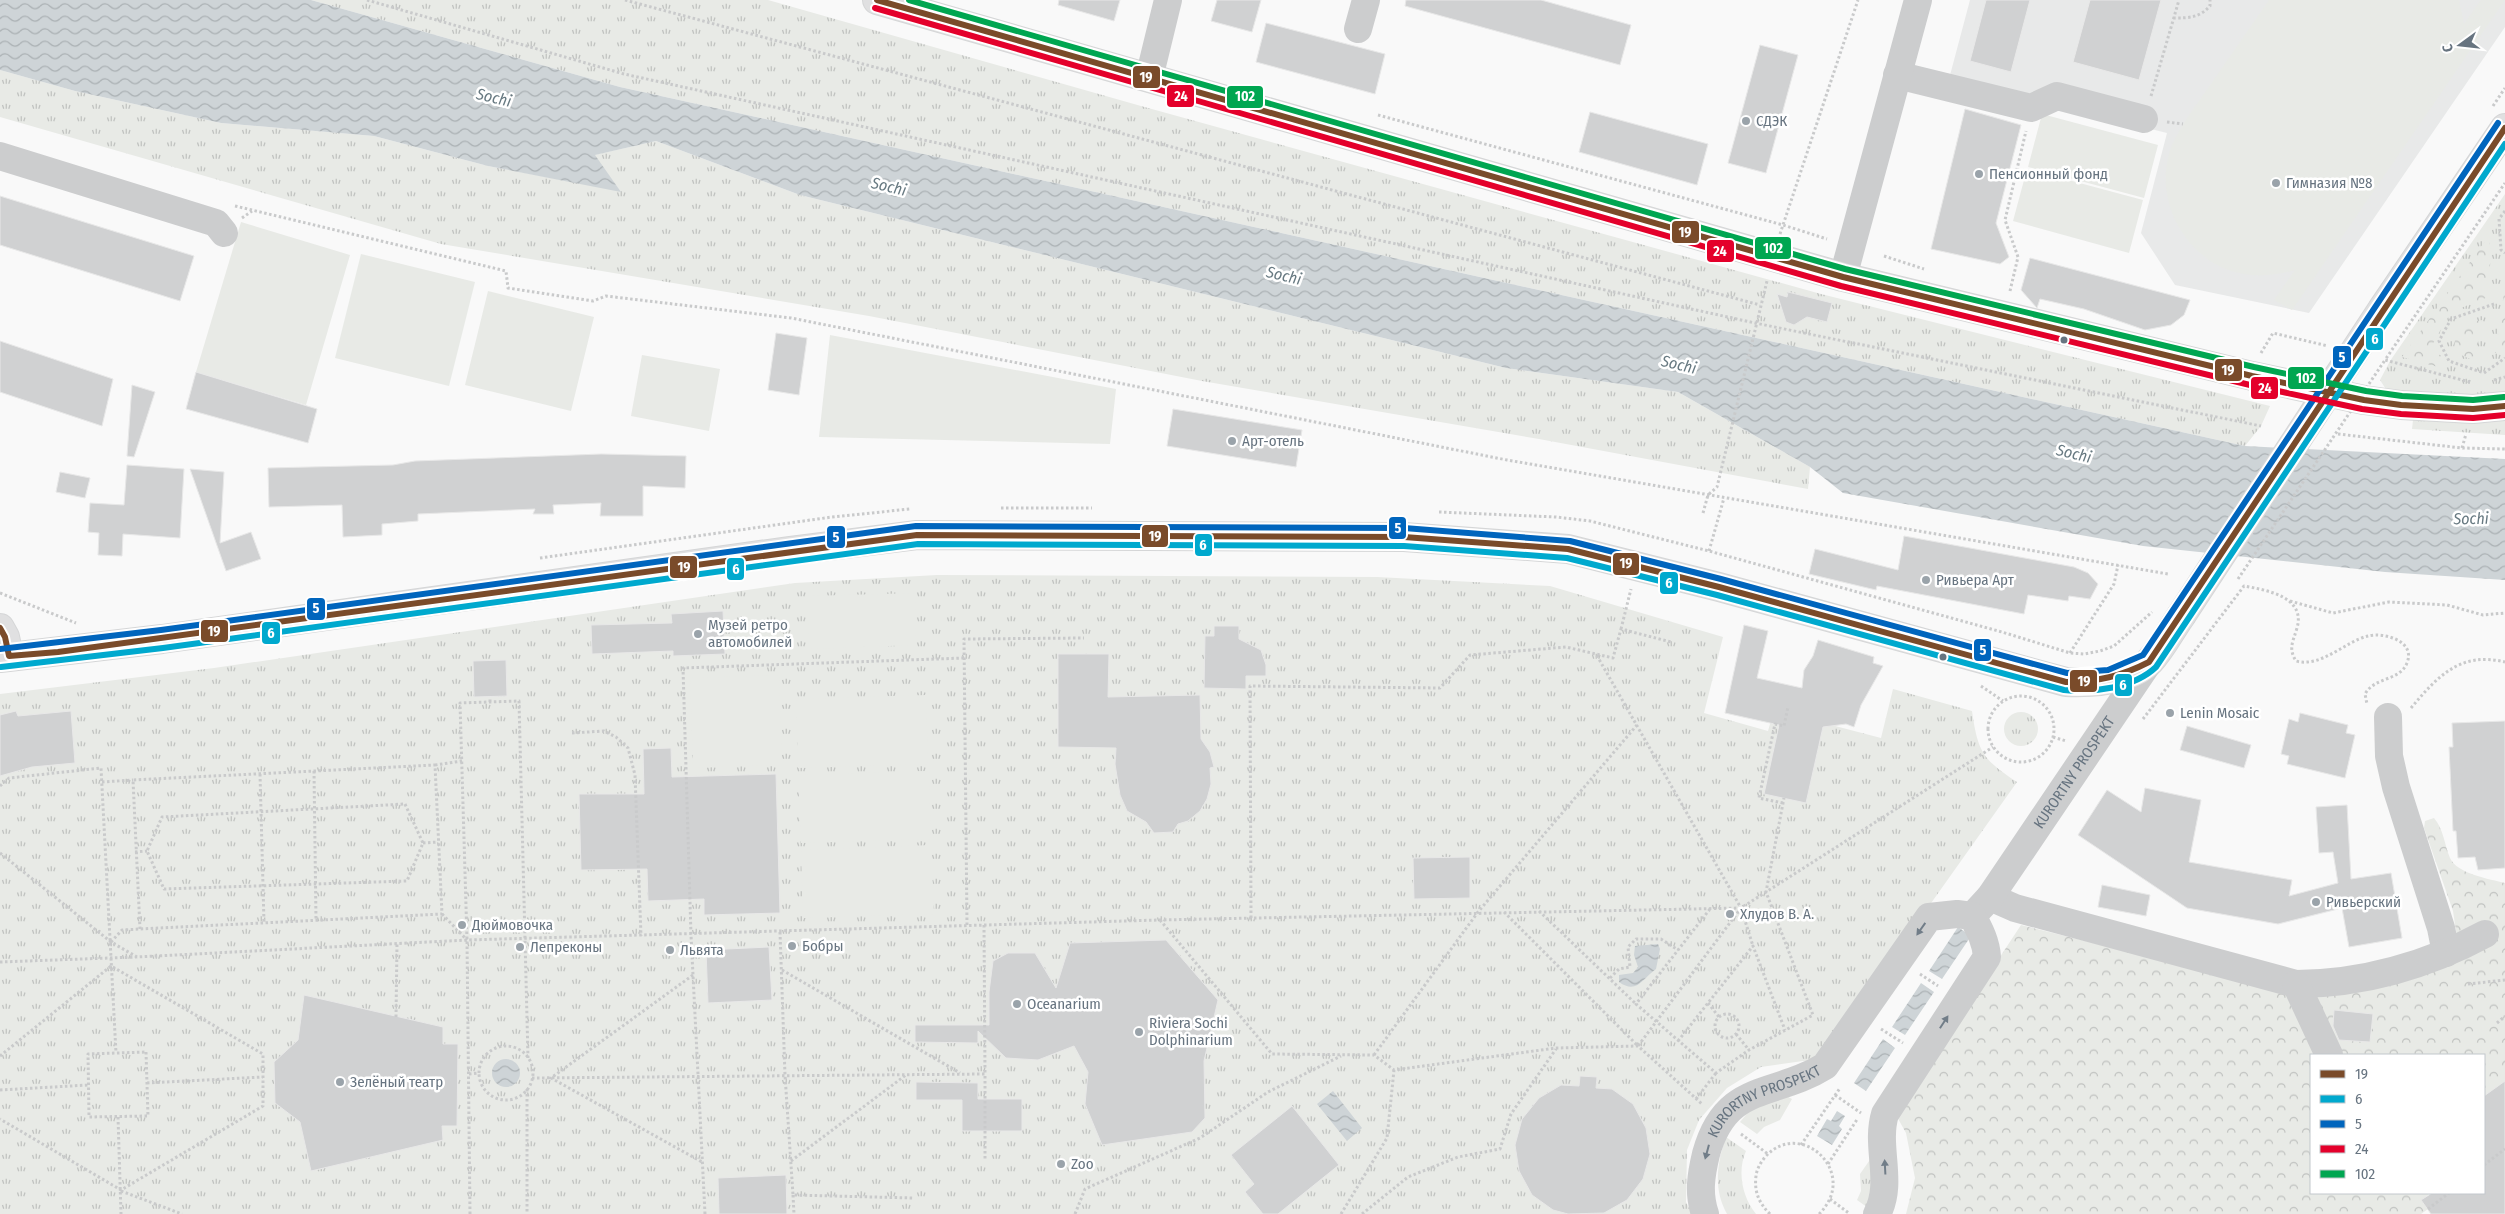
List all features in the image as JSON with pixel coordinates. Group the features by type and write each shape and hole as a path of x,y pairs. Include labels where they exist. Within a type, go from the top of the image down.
{"main road":[{"path":"877,0 1843,277 2252,376 2364,400 2401,405 2473,409 2505,406"},
{"name":"KURORTNY PROSPEKT","path":"2149,662 2169,611 2383,308 2505,128"},
{"path":"0,628 5,637 4,657 162,639 789,551 917,535 1394,537 1568,549 1719,587 2066,682 2089,683 2113,679 2149,662"}],"street":[{"path":"1149,78 1168,0"},
{"path":"1358,29 1366,0"},
{"path":"1843,277 1918,0"},
{"path":"1897,75 2031,108 2056,96 2144,119"},
{"path":"0,156 216,223 224,232"},
{"name":"KURORTNY PROSPEKT","path":"1702,1210 1700,1178 1710,1142 1721,1119 1746,1097 1810,1074 1825,1066 1929,917 1957,914 1981,907 2149,662"},
{"path":"2388,717 2389,756 2396,787 2441,928 2446,954"},
{"path":"1877,1214 1882,1201 1885,1176 1881,1134 1885,1114 1987,957 1983,938 1981,907 2015,908 2296,984 2335,982 2410,966 2446,954 2485,934"},
{"path":"2296,984 2328,1054"}],"path":[{"path":"367,0 624,74 1756,323 2261,426"},
{"path":"624,0 1760,305"},
{"path":"1783,225 1858,0"},
{"path":"2178,0 2144,119 2183,124"},
{"path":"2173,18 2190,18 2202,14 2210,6 2210,0"},
{"path":"2004,315 2018,256 2006,220 2031,108"},
{"path":"1371,113 1783,225 1830,240"},
{"path":"2233,586 2293,500 2505,183"},
{"path":"233,205 506,272 508,288 593,301 606,296 791,318 1497,458 2168,574"},
{"path":"2505,211 2499,219 2501,250 2505,253"},
{"path":"1703,513 1708,495 1717,487 1753,332 1768,280"},
{"path":"2494,304 2450,319 2439,341 2449,361 2484,373 2505,358"},
{"path":"2273,333 2334,348"},
{"path":"2385,360 2467,382"},
{"path":"2338,434 2462,448 2505,449"},
{"path":"1724,498 1709,551 2002,632 2070,653 2100,652 2114,646 2169,611"},
{"path":"2070,653 2114,584 2118,565"},
{"path":"2209,632 2244,586 2272,591 2290,601 2333,613 2389,602 2447,605 2483,615 2505,613"},
{"path":"2290,601 2297,610 2299,618 2291,645 2292,654 2296,661 2312,662 2366,636 2379,634 2396,638 2404,645 2408,653 2408,662 2403,670 2369,686 2365,694 2365,702 2377,715 2388,717 2408,710 2440,676 2460,663 2479,660 2505,662"},
{"path":"1251,918 1250,686 1440,688 1470,655 1566,647 1613,658 1621,629 1671,642"},
{"path":"967,925 964,639 1084,638"},
{"path":"1596,654 1741,908 1753,946 1785,1030"},
{"path":"705,1214 691,935 683,668 964,658"},
{"path":"490,696 490,702"},
{"path":"2023,696 2034,698 2046,707 2052,717 2054,732 2051,742 2042,754 2029,761 2018,762 2004,758 1993,747 1989,737 1988,722 1992,712 1999,704 2012,697 2023,696"},
{"path":"470,1214 467,940 460,703 490,702 520,702 528,1058 532,1066 532,1078 527,1089 527,1214"},
{"path":"1696,1099 1716,1073 1749,1050 1813,1016 1766,892 1783,801 1759,798 1775,724 1784,726 1788,707"},
{"path":"1374,1054 1478,912 1637,725"},
{"path":"572,732 604,731 616,737 628,748 635,774 641,936"},
{"path":"1638,1046 1741,908 1993,747"},
{"path":"102,782 435,765 462,761"},
{"path":"435,765 442,914 467,940"},
{"path":"0,786 9,778 101,768 116,1053"},
{"path":"314,771 316,920"},
{"path":"260,774 264,923"},
{"path":"133,780 140,929"},
{"path":"405,804 423,843 407,881 164,889 147,852 162,817 315,809 405,804"},
{"path":"423,843 438,842"},
{"path":"135,852 147,852"},
{"path":"0,853 110,942 137,957"},
{"path":"1636,1004 1710,908"},
{"path":"0,962 467,940 1159,920 1741,908"},
{"path":"1539,911 1656,1023 1716,1073"},
{"path":"1504,912 1638,1046 1696,1099 1768,1154"},
{"path":"110,942 122,930 442,914"},
{"path":"1159,920 1272,1054 1374,1054 1394,1070 1556,1048 1638,1046"},
{"path":"984,925 985,1160"},
{"path":"780,932 785,1075 794,1214"},
{"path":"1610,978 1619,969 1630,967 1628,947 1636,939 1661,939 1678,950"},
{"path":"396,944 396,1016"},
{"path":"1678,1041 1753,946"},
{"path":"0,1056 112,966"},
{"path":"112,966 263,1054 263,1106 121,1190"},
{"path":"782,969 962,1074"},
{"path":"1918,972 1943,989"},
{"path":"550,1078 693,975"},
{"path":"2468,984 2505,980"},
{"path":"1708,1003 1719,1017"},
{"path":"1729,1014 1735,1017 1739,1026 1736,1034 1726,1038 1718,1034 1715,1024 1719,1017 1729,1014"},
{"path":"2497,1023 2505,1016"},
{"path":"1880,1028 1906,1045"},
{"path":"1736,1034 1749,1050"},
{"path":"527,1089 515,1098 498,1098 486,1090 479,1073 483,1059 496,1048 514,1047 528,1058"},
{"path":"1362,1214 1367,1212 1408,1177 1458,1157 1500,1149 1511,1114 1556,1048"},
{"path":"146,1052 147,1083 148,1116 89,1117 88,1054 146,1052"},
{"path":"1075,1214 1085,1189 1200,1138 1268,1092 1344,1055"},
{"path":"1341,1214 1387,1138 1394,1070"},
{"path":"469,1074 479,1073"},
{"path":"532,1078 985,1074"},
{"path":"791,1161 906,1075"},
{"path":"147,1083 263,1077"},
{"path":"550,1078 702,1162"},
{"path":"0,1090 88,1085"},
{"path":"1835,1095 1861,1113"},
{"path":"1801,1145 1829,1104"},
{"path":"118,1117 121,1214"},
{"path":"0,1119 121,1190 182,1214"},
{"path":"1828,1164 1855,1123"},
{"path":"1770,1214 1757,1197 1756,1173 1761,1162 1768,1154 1781,1146 1801,1145 1819,1153 1828,1164 1833,1176 1833,1190 1830,1199 1819,1214"},
{"path":"2485,1164 2505,1149"},
{"path":"2428,1209 2448,1194"},
{"path":"793,1195 913,1198"},
{"path":"1830,1199 1850,1214"}],"shaded area":[{"name":"Гимназия №8","path":"1970,0 2505,0 2505,27 2309,313 2175,285 2141,233 2167,133 1949,79"}],"green space":[{"path":"311,0 768,0 1141,106 1821,294 2270,406 2261,426 2245,446 620,87"},
{"path":"2269,0 2459,0 2464,24 2481,0 2505,0 2292,310 2274,300 2295,270 2269,275 2244,274 2221,267 2209,260 2199,252 2180,230 2169,203 2166,189 2168,159 2176,136"},
{"path":"0,70 75,91 221,123 374,136 488,166 620,191 594,155 656,141 800,195 1506,368 1678,392 1810,467 1808,489 1539,439 1202,381 869,316 441,244 0,117"},
{"path":"2042,114 2158,145 2144,198 2028,167"},
{"path":"2027,169 2143,200 2129,253 2013,221"},
{"path":"2505,194 2505,397 2389,394 2380,380 2390,361"},
{"path":"241,222 350,255 306,405 196,372"},
{"path":"2488,237 2491,251 2488,297 2451,312 2431,347 2441,357 2438,367 2402,357"},
{"path":"361,254 475,282 449,386 335,358"},
{"path":"2505,286 2505,347 2495,353"},
{"path":"488,291 594,317 571,411 465,385"},
{"path":"2482,320 2475,361 2454,352 2456,325"},
{"path":"830,335 1116,389 1110,444 819,437"},
{"path":"642,355 720,369 709,431 631,416"},
{"path":"2505,412 2505,435 2412,429 2413,420"},
{"path":"937,575 1377,577 1550,586 1723,637 1704,713 1768,731 1774,710 1881,738 1893,689 1972,711 1977,736 1984,753 1996,767 2017,782 1819,1061 1803,1061 1761,1067 1727,1088 1699,1120 1687,1150 1686,1202 1692,1214 0,1214 0,694 214,668 795,583"},
{"path":"915,593 916,645 809,649 807,596"},
{"path":"779,675 782,765 693,768 690,678"},
{"path":"926,695 928,764 798,768 796,699"},
{"path":"2021,712 2033,717 2038,729 2033,741 2021,746 2009,741 2004,729 2009,717"},
{"path":"929,771 931,839 801,843 798,775"},
{"path":"2434,818 2440,827 2450,858 2459,868 2474,875 2505,883 2505,1081 2485,1095 2485,1054 2310,1054 2310,1194 2429,1194 2422,1200 2428,1209 2421,1214 1906,1214 1915,1178 1906,1133 1896,1115 2021,925 2294,993 2457,938 2453,911 2424,828 2425,821"},
{"path":"931,845 934,914 803,918 801,850"},
{"path":"1783,1094 1792,1099 1780,1120 1764,1127 1757,1134 1740,1122 1750,1110"},
{"path":"1726,1137 1746,1151 1742,1167 1742,1184 1747,1200 1756,1214 1727,1214 1723,1205 1718,1186 1718,1176 1720,1156"},
{"path":"1874,1154 1874,1212 1857,1200 1861,1191 1860,1174"}],"water":[{"name":"Sochi","path":"0,0 311,0 620,87 2245,446 2505,459 2505,580 2385,572 2143,546 1843,493 1810,467 1678,392 1506,368 800,195 656,141 595,155 621,192 488,166 374,136 221,123 75,91 0,70"},
{"path":"1958,927 1971,936 1942,979 1929,971"},
{"path":"1658,944 1660,949 1656,969 1635,986 1625,986 1619,982 1619,975 1633,973 1638,967 1634,955 1635,946"},
{"path":"1921,983 1934,992 1905,1035 1892,1027"},
{"path":"1883,1039 1895,1048 1866,1091 1854,1083"},
{"path":"506,1059 516,1063 520,1073 516,1083 506,1087 496,1083 492,1073 496,1063"},
{"path":"1333,1091 1362,1128 1347,1141 1317,1104"},
{"path":"1837,1111 1845,1116 1839,1126 1842,1129 1832,1145 1817,1136 1827,1119 1831,1121"}],"building":[{"path":"1059,0 1120,0 1114,21 1058,5"},
{"path":"1217,0 1261,0 1252,32 1211,21"},
{"path":"1406,0 1541,0 1631,25 1620,65 1405,6"},
{"path":"1986,0 2030,0 2011,72 1970,61"},
{"path":"2090,0 2161,0 2139,80 2073,62"},
{"path":"1266,23 1385,54 1375,94 1256,62"},
{"path":"1760,45 1798,55 1766,173 1728,163"},
{"name":"Пенсионный фонд","path":"1965,109 2021,125 1996,223 2009,257 2000,264 1931,249"},
{"path":"1590,112 1708,144 1697,185 1579,152"},
{"path":"0,196 194,256 180,301 0,245"},
{"path":"2030,258 2190,300 2184,315 2171,325 2145,330 2084,309 2040,299 2037,308 2021,290"},
{"path":"1788,292 1832,303 1827,322 1807,317 1794,325 1786,322 1777,294 1787,297"},
{"path":"776,333 807,338 799,395 768,390"},
{"path":"0,341 113,379 102,426 0,392"},
{"path":"196,372 317,409 308,443 186,409"},
{"path":"132,385 155,392 134,457 127,456"},
{"path":"1173,409 1302,430 1296,467 1167,446"},
{"path":"601,454 686,456 685,488 643,486 643,516 600,516 601,503 553,505 554,514 533,514 535,509 418,514 418,521 382,524 382,535 343,537 342,505 269,507 268,468 393,465 415,461"},
{"path":"127,465 184,469 180,538 123,534 122,556 98,555 99,533 88,532 90,503 124,505"},
{"path":"190,469 224,472 220,543 251,532 261,559 226,571"},
{"path":"60,472 90,478 85,498 56,492"},
{"path":"1904,536 2074,567 2088,573 2098,584 2090,599 2069,596 2068,601 2028,595 2024,614 1877,586 1876,590 1809,574 1815,549 1898,570"},
{"path":"723,611 725,654 673,656 673,651 592,654 591,625 672,623 671,614"},
{"path":"1744,625 1768,631 1757,678 1802,688 1804,670 1813,656 1818,640 1874,657 1873,663 1883,666 1861,705 1854,727 1846,724 1823,727 1806,803 1764,794 1779,725 1725,713"},
{"path":"1214,626 1239,626 1239,639 1261,650 1266,665 1266,676 1246,676 1246,689 1204,688 1205,636 1214,636"},
{"path":"1058,654 1109,654 1108,697 1200,695 1201,739 1210,752 1214,767 1210,768 1211,784 1207,799 1200,811 1188,821 1178,824 1173,832 1154,833 1146,822 1127,811 1120,795 1115,764 1116,748 1058,747"},
{"path":"506,660 507,696 474,697 473,661"},
{"path":"16,711 18,716 71,711 75,763 32,767 0,776 0,715"},
{"path":"2300,713 2348,725 2346,733 2355,735 2345,778 2287,764 2289,756 2281,754 2289,719 2298,722"},
{"path":"2505,721 2505,868 2478,870 2475,857 2458,858 2456,831 2453,831 2449,747 2453,747 2452,723"},
{"path":"2187,726 2251,745 2244,768 2180,750"},
{"path":"671,748 672,777 776,774 780,913 704,915 704,899 648,901 647,869 581,870 579,794 644,794 643,749"},
{"path":"2145,788 2201,800 2189,862 2292,880 2289,896 2338,883 2333,852 2319,853 2316,807 2347,805 2351,879 2391,873 2402,938 2349,947 2342,908 2278,924 2187,908 2078,835 2107,790 2141,812"},
{"path":"1470,857 1470,898 1414,899 1413,858"},
{"path":"2102,885 2150,895 2146,916 2098,907"},
{"path":"1166,940 1218,1000 1204,1061 1205,1118 1192,1132 1102,1145 1085,1104 1088,1072 1074,1046 1038,1060 1006,1058 978,1031 978,1043 915,1042 915,1025 989,1025 989,992 993,961 1008,953 1035,953 1056,988 1070,943"},
{"path":"769,947 772,1000 708,1003 706,950"},
{"name":"Зелёный театр","path":"304,995 443,1027 443,1044 458,1044 457,1126 442,1126 443,1140 311,1171 300,1122 275,1103 274,1062 298,1040"},
{"path":"2334,1010 2373,1014 2370,1042 2339,1040 2333,1026"},
{"path":"1580,1076 1597,1077 1596,1088 1612,1089 1633,1104 1646,1128 1650,1154 1643,1179 1627,1200 1604,1213 1568,1214 1553,1210 1532,1195 1519,1171 1515,1145 1522,1119 1539,1098 1561,1085 1579,1086"},
{"path":"2505,1081 2505,1214 2431,1214 2421,1200 2430,1194 2485,1194 2485,1095"},
{"path":"916,1082 978,1083 978,1099 1022,1099 1022,1131 962,1131 962,1100 916,1100"},
{"path":"1292,1106 1339,1165 1278,1214 1263,1214 1245,1192 1254,1184 1231,1155"},
{"path":"786,1175 787,1214 719,1214 718,1178"}],"transit line":[{"name":"19","path":"877,0 1843,277 2252,376 2364,400 2401,405 2473,409 2505,406"},
{"name":"102","path":"909,0 1845,269 2254,367 2366,391 2402,396 2473,400 2504,397"},
{"name":"24","path":"875,8 1841,286 2250,385 2362,409 2401,414 2473,418 2505,415"},
{"name":"5","path":"0,649 161,630 916,526 1404,528 1570,541 1721,579 2067,673 2108,670 2143,655 2498,123"},
{"name":"19","path":"0,628 5,637 9,656 58,652 917,535 1404,537 1568,549 1719,587 2066,682 2099,679 2129,671 2149,662 2505,128"},
{"name":"6","path":"1,667 163,648 918,544 1404,546 1567,558 1717,595 2064,690 2088,691 2113,688 2136,680 2156,667 2505,144"}],"place":[{"name":"СДЭК","path":"1746,121"},
{"name":"Пенсионный фонд","path":"1979,174"},
{"name":"Гимназия №8","path":"2276,183"},
{"name":"Арт-отель","path":"1232,441"},
{"name":"Ривьера Арт","path":"1926,580"},
{"name":"Музей ретро автомобилей","path":"698,634"},
{"name":"Lenin Mosaic","path":"2170,713"},
{"name":"Ривьерский","path":"2316,902"},
{"name":"Хлудов В. А.","path":"1730,914"},
{"name":"Дюймовочка","path":"462,925"},
{"name":"Бобры","path":"792,946"},
{"name":"Лепреконы","path":"520,947"},
{"name":"Львята","path":"670,950"},
{"name":"Oceanarium","path":"1017,1004"},
{"name":"Riviera Sochi Dolphinarium","path":"1139,1032"},
{"name":"Зелёный театр","path":"340,1082"},
{"name":"Zoo","path":"1061,1164"}]}
